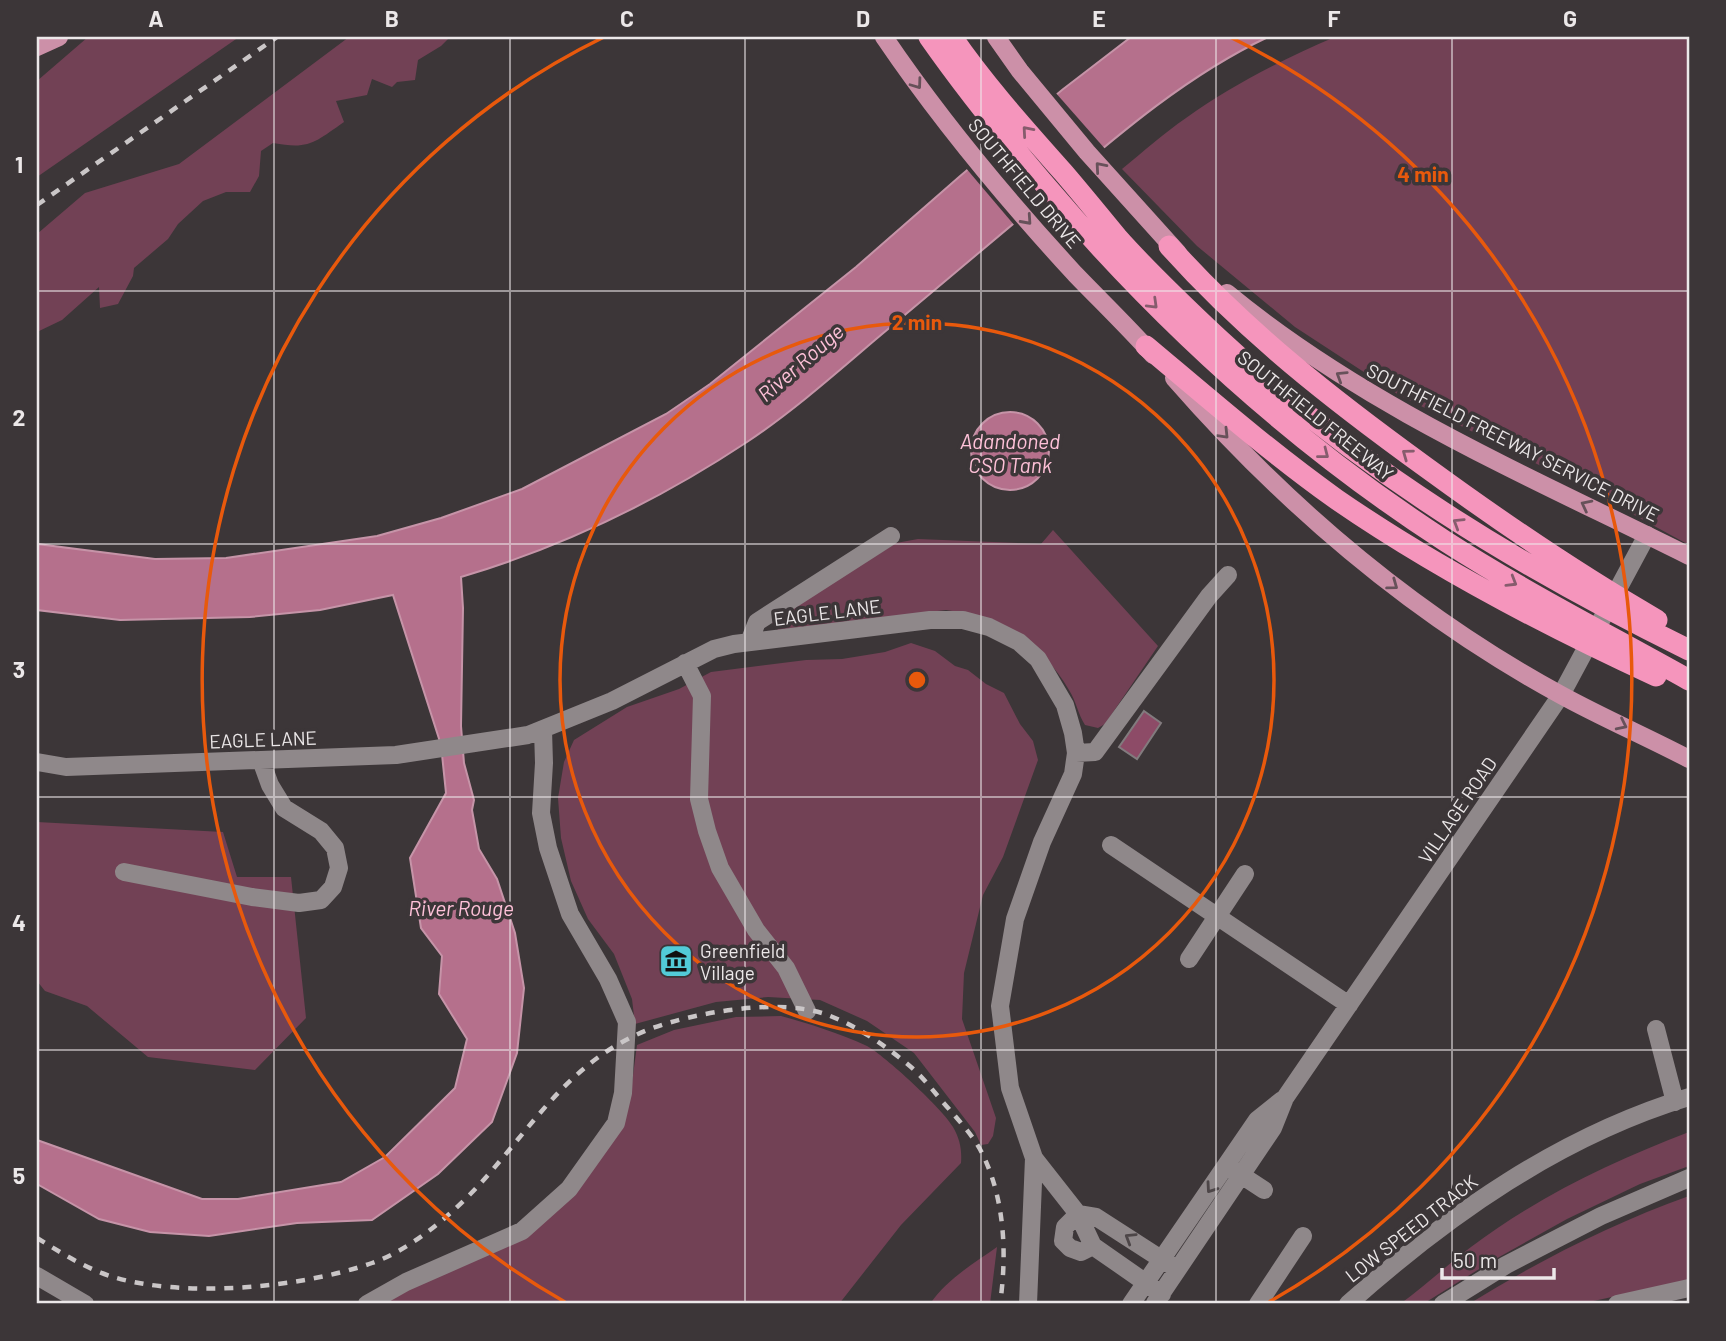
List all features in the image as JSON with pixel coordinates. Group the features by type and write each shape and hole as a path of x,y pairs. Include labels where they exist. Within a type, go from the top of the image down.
{"highway":[{"name":"SOUTHFIELD FREEWAY","path":"929,37 1112,247 1151,303 1262,405 1359,481 1445,541 1503,577 1689,680"},
{"name":"SOUTHFIELD FREEWAY","path":"951,37 986,100"},
{"path":"1170,246 1206,287 1257,335 1374,430 1570,568 1689,638"},
{"name":"SOUTHFIELD FREEWAY","path":"1112,247 1320,424 1385,474 1503,551 1623,618 1689,650"},
{"path":"1146,346 1313,482 1399,541 1588,645 1689,692"}],"main road":[{"path":"37,47 59,37"},
{"name":"SOUTHFIELD DRIVE","path":"884,37 952,130 1020,212 1249,460 1317,523 1420,605 1494,655 1561,695 1689,759"},
{"name":"SOUTHFIELD FREEWAY SERVICE DRIVE","path":"996,37 1020,71 1170,246 1283,337 1361,389 1402,412 1689,556"}],"street":[{"name":"VILLAGE ROAD","path":"1158,1299 1243,1176 1273,1128 1284,1098 1561,695 1647,535"},
{"path":"749,642 757,622 891,536"},
{"path":"1076,753 1094,752 1209,596 1228,575"},
{"name":"EAGLE LANE","path":"37,762 66,767 396,755 536,733 612,701 714,649 749,642 930,620 963,620 989,627 1019,642 1038,659 1065,705 1076,753 1073,774 1042,842 1015,919 1000,1006 1010,1088 1034,1158 1078,1214 1093,1246 1145,1283 1158,1299"},
{"path":"685,663 702,696 699,799 707,831 720,868 756,930 786,968 807,1011"},
{"path":"367,1304 406,1282 522,1231 569,1189 616,1123 623,1093 627,1021 608,979 570,914 548,848 541,813 544,763 536,733"},
{"path":"124,872 252,897 299,903 321,900 333,887 339,868 335,848 321,831 284,808 270,785 261,760"},
{"path":"1111,845 1349,1005"},
{"path":"1189,959 1245,874"},
{"path":"1656,1029 1682,1100"},
{"name":"VILLAGE ROAD","path":"1131,1304 1257,1120 1284,1098"},
{"name":"LOW SPEED TRACK","path":"1348,1304 1454,1216 1533,1165 1602,1130 1682,1100"},
{"path":"1028,1304 1034,1158"},
{"path":"1227,1165 1264,1190"},
{"path":"1443,1304 1506,1265 1601,1216 1689,1178"},
{"path":"1078,1214 1096,1217 1178,1270"},
{"name":"EAGLE LANE","path":"1078,1214 1065,1227 1063,1241 1070,1248 1081,1252 1093,1246"},
{"path":"1258,1304 1303,1236"},
{"path":"37,1276 85,1304"},
{"path":"1617,1304 1689,1288"}],"shaded area":[{"path":"88,37 239,37 37,177 37,81"},
{"path":"349,37 450,37 418,60 415,80 397,82 392,87 372,79 367,95 336,101 344,122 319,139 304,145 273,143 261,151 259,176 250,192 226,192 203,201 178,224 168,239 134,268 133,276 118,304 100,308 99,287 62,320 37,332 37,234 85,193 179,164"},
{"path":"1335,37 1689,37 1689,545 1583,487 1399,395 1295,327 1197,246 1122,169 1178,124 1221,95 1277,64"},
{"path":"1053,530 1158,646 1105,724 1098,728 1085,725 1069,690 1046,659 1017,635 984,619 946,610 778,630 771,622 896,543 918,539 1041,544"},
{"path":"911,643 935,651 955,666 968,670 986,684 1004,693 1020,724 1033,741 1038,760 1003,857 983,895 964,973 962,1019 996,1118 993,1136 988,1144 981,1145 975,1132 914,1053 867,1021 820,1000 768,997 716,1002 635,1024 632,999 614,954 588,919 571,881 561,838 558,798 564,762 574,740 627,707 679,689 711,672 806,660 842,659 885,652"},
{"path":"37,822 223,832 237,877 291,877 306,1018 255,1070 148,1057 87,1006 45,991 37,981"},
{"path":"781,1016 835,1033 875,1051 938,1108 953,1127 960,1145 961,1163 901,1225 839,1304 377,1304 552,1211 630,1098 637,1045 674,1030 736,1017"},
{"path":"1689,1132 1689,1166 1640,1184 1567,1219 1423,1304 1400,1304 1471,1247 1522,1212 1604,1168"},
{"path":"1689,1196 1689,1280 1580,1304 1469,1304 1576,1244"},
{"path":"997,1247 990,1304 930,1304 952,1279"}],"water":[{"name":"River Rouge","path":"1131,37 1268,37 1202,74 1141,118 812,393 747,442 679,484 609,520 536,552 461,577 461,726 464,763 474,800 472,810 479,849 497,879 515,933 524,988 517,1053 492,1122 438,1174 372,1220 297,1223 209,1236 150,1232 99,1219 37,1184 37,1140 202,1199 238,1199 341,1182 385,1157 455,1088 467,1039 439,994 442,956 421,928 410,858 446,793 441,745 393,595 320,610 250,617 120,620 37,610 37,544 155,559 226,558 377,536 441,518 522,489 666,414 710,384 856,267 1062,90"},
{"name":"Adandoned CSO Tank","path":"1010,412 1025,415 1042,429 1049,451 1046,466 1032,483 1010,490 995,487 978,473 971,451 974,436 988,419"}],"pier":[{"path":"1055,92 1106,150 1015,226 965,167"}],"building":[{"path":"1144,711 1161,723 1137,759 1119,747"}],"railway":[{"path":"37,205 277,37"},
{"path":"37,1238 81,1264 110,1276 171,1287 241,1288 343,1272 387,1257 416,1240 443,1219 479,1185 536,1117 575,1076 622,1042 650,1029 690,1017 737,1009 784,1007 825,1014 881,1044 921,1077 972,1137 983,1155 1000,1209 1003,1247 1000,1304"}],"place":[{"name":"Greenfield Village","path":"676,961"}]}
